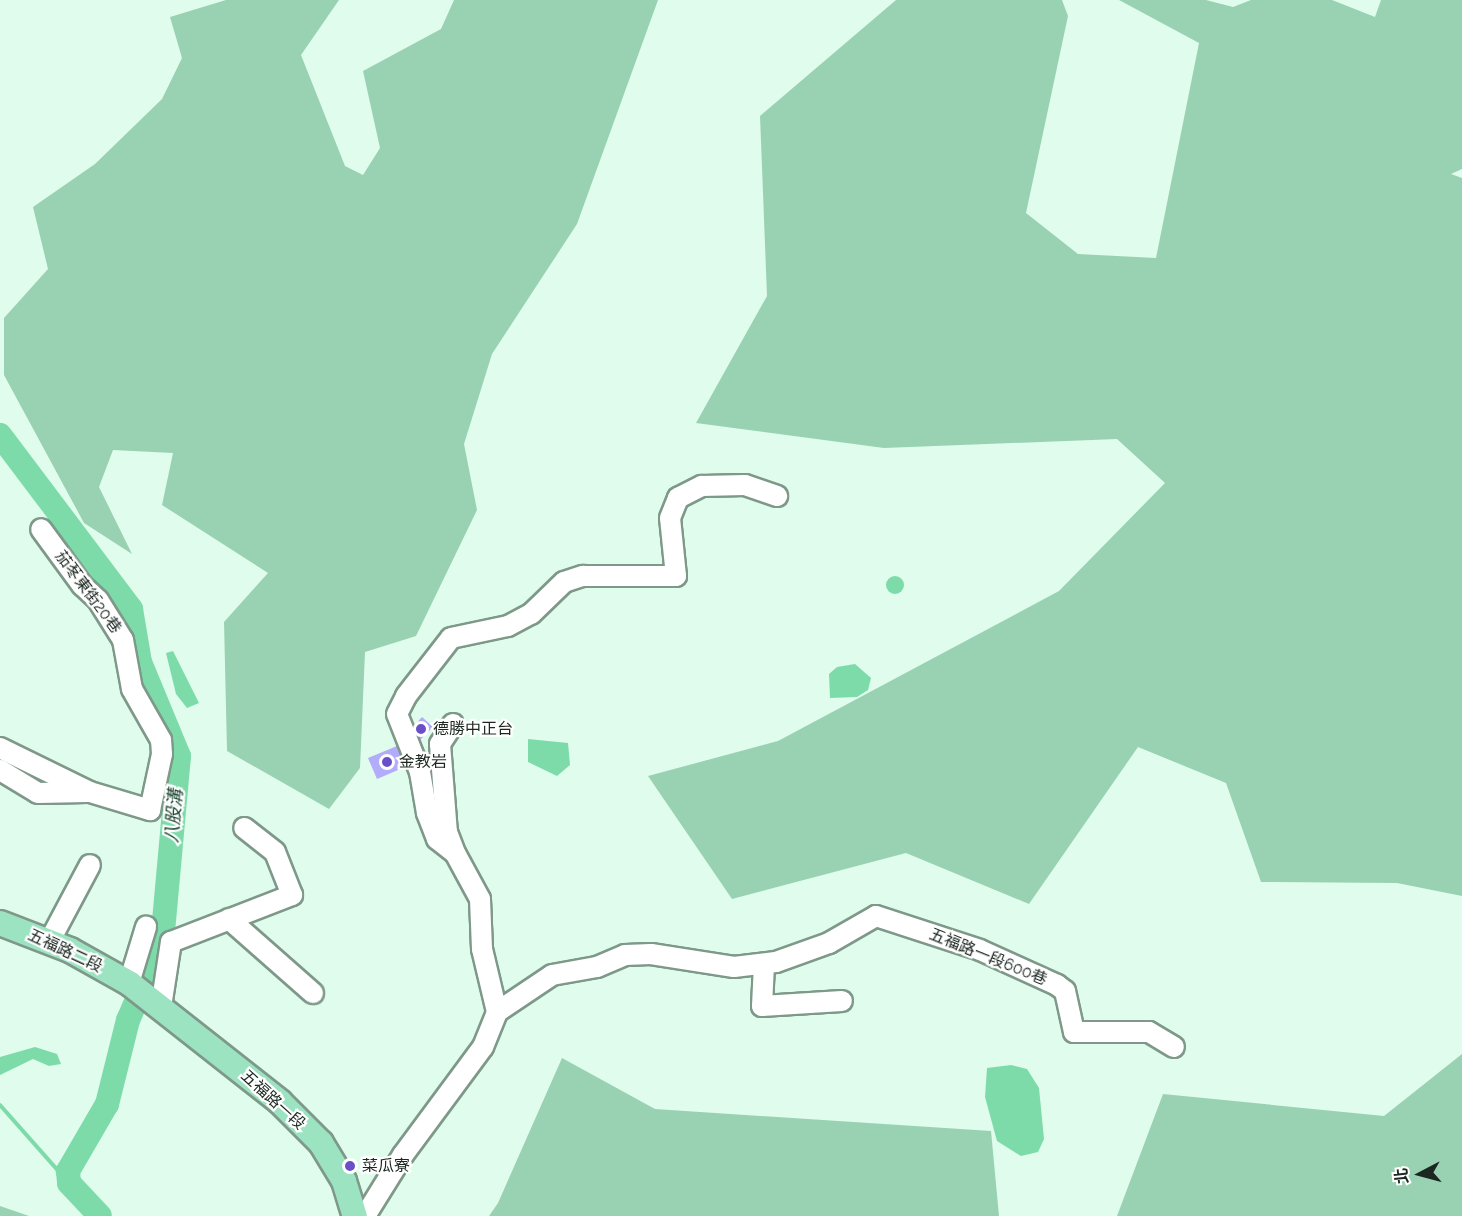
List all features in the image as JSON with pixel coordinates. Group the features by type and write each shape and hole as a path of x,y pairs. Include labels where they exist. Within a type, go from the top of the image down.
{"main road":[{"name":"五福路二段","path":"0,923 49,942 129,983 161,1007"},
{"name":"五福路一段","path":"161,1007 280,1102 321,1143 344,1181 355,1216"}],"lane":[{"path":"455,853 437,839 427,813 420,772 397,714 406,696 451,638 508,626 531,614 564,582 583,576 676,576 670,518 678,498 702,486 745,485 777,496"},
{"name":"茄苳東街20巷","path":"0,748 90,792 150,810 162,753 161,740 132,689 123,640 98,600 82,585 41,529"},
{"path":"365,1216 403,1155 483,1047 497,1012 482,949 480,899 455,853 447,832 440,744 453,724"},
{"path":"0,770 38,793 90,792"},
{"path":"161,1007 171,942 292,895 275,852 244,828"},
{"path":"49,942 90,865"},
{"name":"五福路一段600巷","path":"497,1012 552,975 597,966 624,955 651,954 734,967 764,964 829,943 876,916 980,950 1057,984 1065,991 1074,1032 1149,1032 1174,1047"},
{"path":"229,919 313,993"},
{"path":"129,983 146,927"},
{"path":"764,964 761,1014 842,1001"}],"shaded area":[{"path":"226,0 339,0 301,55 345,166 363,175 380,148 363,71 441,29 454,0 658,0 577,224 492,354 464,444 477,510 416,636 365,652 360,768 329,809 227,751 224,622 268,573 162,505 173,453 113,450 99,487 132,554 84,523 4,375 4,318 48,269 33,207 95,164 162,99 182,58 170,17"},
{"path":"896,0 1062,0 1068,16 1026,213 1078,254 1156,258 1199,43 1119,0 1206,0 1233,7 1251,0 1332,0 1375,17 1381,0 1462,0 1462,169 1451,174 1462,178 1462,896 1397,883 1261,882 1226,783 1138,747 1029,904 906,853 732,899 648,776 778,741 1059,591 1165,483 1117,439 884,448 696,423 767,296 760,116"},
{"path":"895,576 901,579 904,585 901,591 895,594 889,591 886,585 889,579"},
{"path":"173,651 199,703 187,708 176,694 166,653"},
{"path":"855,664 871,678 868,690 857,697 830,698 829,674 837,667"},
{"path":"528,739 568,743 570,765 557,776 528,762"},
{"path":"35,1047 57,1054 61,1064 49,1066 33,1059 0,1075 0,1057"},
{"path":"1462,1054 1462,1216 1117,1216 1163,1094 1384,1116"},
{"path":"562,1058 655,1109 991,1131 999,1216 489,1216 498,1203"},
{"path":"1011,1065 1027,1069 1039,1088 1044,1139 1038,1152 1021,1156 997,1141 985,1097 987,1068"},
{"path":"0,1206 29,1216 0,1216"}],"building":[{"name":"德勝中正台","path":"422,717 433,727 419,741 409,731"},
{"name":"金教岩","path":"397,746 405,767 377,779 368,758"}],"waterway":[{"name":"八股溝","path":"0,435 131,609 140,662 179,756 162,943 128,1020 107,1104 68,1171 69,1183 100,1216"},
{"path":"0,1105 69,1183"}],"place":[{"name":"德勝中正台","path":"421,729"},
{"name":"金教岩","path":"387,762"},
{"name":"菜瓜寮","path":"350,1166"}]}
